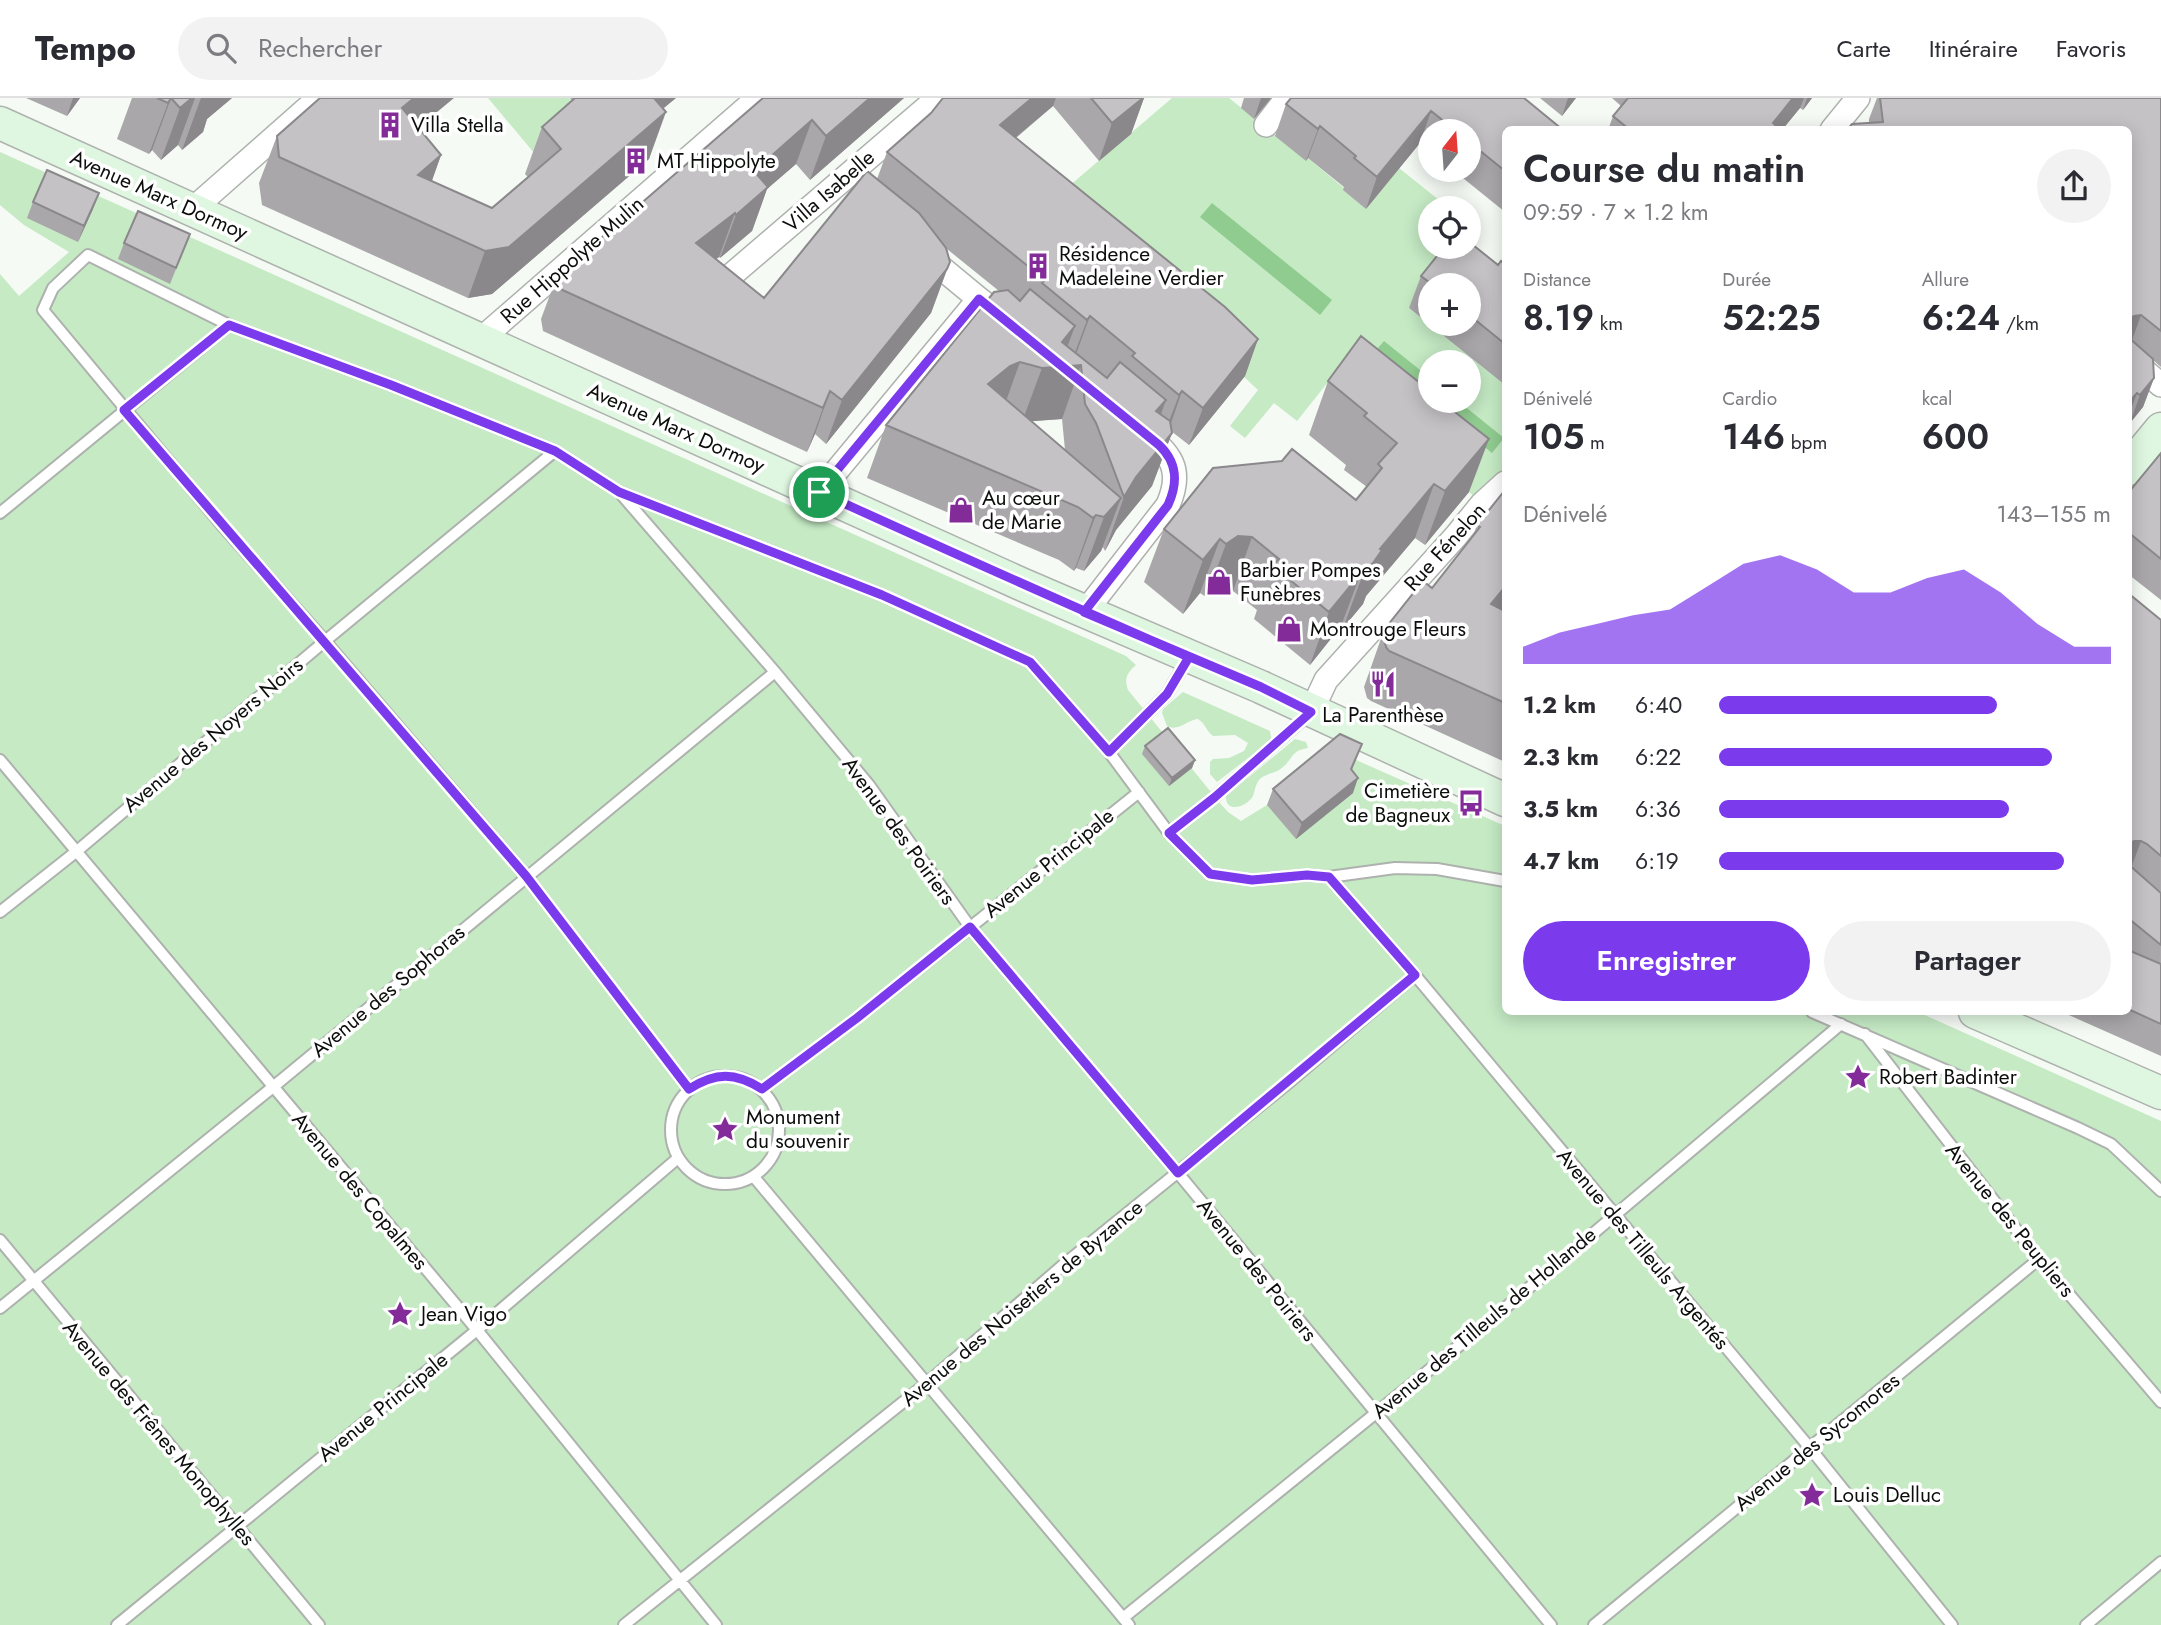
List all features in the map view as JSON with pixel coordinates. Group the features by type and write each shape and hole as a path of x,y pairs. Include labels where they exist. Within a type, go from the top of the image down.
{"main road":[{"name":"Avenue Marx Dormoy","path":"0,123 1084,612 1261,687 1502,799"},
{"path":"2132,464 2161,429"},
{"path":"1982,1015 2161,1093"}],"street":[{"path":"193,209 319,98"},
{"name":"Villa Isabelle","path":"720,284 938,98"},
{"path":"1266,125 1287,98"},
{"path":"1841,126 1858,98"},
{"name":"Rue Hippolyte Mulin","path":"480,340 753,100"},
{"path":"837,185 858,202"},
{"path":"900,235 1022,333"},
{"path":"819,492 979,299"},
{"path":"2132,360 2161,385"},
{"path":"1084,612 1168,505 1175,484 1175,472 1167,453 1128,419"},
{"name":"Rue Fénelon","path":"1311,712 1326,680 1482,504 1502,486"}],"lane":[{"path":"689,1089 526,876 220,524 43,310 53,288 88,255 229,325 391,385 555,451 619,492 882,595 1030,662 1109,752 1169,833 1210,874 1252,880 1307,875 1329,877 1395,868 1437,869 1502,880"},
{"path":"0,513 229,325"},
{"name":"Avenue des Noyers Noirs","path":"0,912 555,451"},
{"name":"Avenue des Poiriers","path":"619,492 775,672 869,786 970,927 1178,1173 1551,1625"},
{"path":"1109,752 1167,694 1189,657"},
{"name":"Avenue des Sophoras","path":"0,1308 273,1087 775,672"},
{"path":"1169,833 1215,797 1311,712"},
{"name":"Avenue des Copalmes","path":"0,760 477,1330 716,1625"},
{"name":"Avenue Principale","path":"762,1089 857,1018 1139,792"},
{"name":"Avenue des Tilleuls Argentés","path":"1329,877 1415,975 1810,1448 1952,1625"},
{"name":"Avenue des Noisetiers de Byzance","path":"624,1625 927,1384 1062,1266 1415,975"},
{"path":"1819,1015 2111,1144 2161,1191"},
{"name":"Avenue des Tilleuls de Hollande","path":"1126,1621 1492,1319 1840,1024"},
{"name":"Avenue des Peupliers","path":"1865,1034 2039,1259 2161,1402"},
{"path":"717,1076 733,1076 762,1089 773,1102 779,1118 780,1135 776,1151 767,1166 754,1177 721,1185 704,1180 689,1171 678,1158 672,1140 671,1122 677,1104 689,1089 717,1076"},
{"name":"Avenue Principale","path":"117,1625 477,1330 678,1158"},
{"path":"754,1177 1126,1621"},
{"name":"Avenue des Frênes Monophylles","path":"0,1240 319,1625"},
{"name":"Avenue des Sycomores","path":"1594,1625 2039,1259"},
{"path":"2086,1625 2161,1562"}],"shaded area":[{"path":"488,98 569,98 587,119 545,166"},
{"path":"1172,98 1229,98 1306,160 1308,158 1366,209 1399,168 1434,196 1418,196 1418,259 1451,259 1439,273 1418,273 1418,297 1409,308 1418,315 1418,336 1444,336 1461,350 1418,350 1418,413 1481,413 1481,366 1502,383 1502,521 1342,390 1328,382 1297,421 1274,403 1245,438 1230,426 1258,390 1054,199"},
{"path":"0,152 1126,656 1136,665 1127,676 1128,690 1219,802 1241,821 1338,752 1502,825 1502,1015 1925,1015 2161,1121 2161,1625 0,1625 0,274 19,296 69,252 24,225 0,205"},
{"path":"1212,203 1332,300 1320,315 1200,217"},
{"path":"1384,341 1418,368 1418,393 1372,355"},
{"path":"1443,413 1473,413 1502,436 1502,440 1492,453"},
{"path":"1183,692 1270,731 1270,741 1217,782 1210,774 1210,762 1244,751 1248,743 1235,735 1213,736 1198,719 1175,728 1167,726 1163,709"},
{"path":"1295,739 1306,742 1308,748 1295,753 1280,769 1261,778 1253,796 1242,806 1229,805 1226,796"}],"building":[{"path":"157,98 171,98 168,103"},
{"path":"171,98 192,98 180,108"},
{"path":"320,98 414,98 402,108 441,155 418,175 492,208 561,149 542,127 575,98 654,98 666,112 509,247 485,251 279,157 277,136"},
{"path":"763,98 870,98 826,136 812,120 754,171 768,187 736,215 735,213 696,243 764,298 867,171 919,213 946,248 950,262 842,400 830,391 823,408 558,288 557,276"},
{"path":"943,98 1032,98 1000,125 1225,307 1258,339 1203,408 1182,391 1179,395 1132,356 1135,353 1090,316 1087,320 1042,283 1045,280 887,152 931,113"},
{"path":"1091,98 1143,98 1112,123"},
{"path":"1291,98 1524,98 1558,126 1502,126 1502,169 1481,152 1481,119 1441,119 1431,111 1424,119 1418,119 1418,127 1377,177 1320,126 1318,129 1286,104"},
{"path":"1628,98 1793,98 1773,123 1776,126 1625,126 1613,116"},
{"path":"1880,98 2161,98 2161,331 2141,315 2132,317 2132,126 1850,126 1883,122"},
{"path":"47,170 99,193 84,226 33,202"},
{"path":"138,211 190,234 176,268 124,243"},
{"path":"1481,251 1498,265 1502,262 1502,342 1481,325 1481,273 1423,273 1435,259 1481,259"},
{"path":"1030,289 1075,326 1062,342 1107,378 1120,362 1166,400 1156,411 1170,421 1172,433 1136,477 1124,497 1096,423 1085,404 1081,365 1042,368 1020,362 1010,366 988,384 1121,498 1104,517 1096,515 1093,518 1078,507 886,425 994,292 1008,290 1020,301"},
{"path":"1361,336 1418,381 1418,413 1456,413 1489,439 1445,491 1434,484 1380,549 1382,550 1373,563 1361,573 1329,612 1273,566 1279,559 1252,537 1238,536 1226,544 1220,539 1203,560 1164,529 1213,468 1282,461 1292,449 1356,500 1382,468 1378,464 1397,443 1364,416 1367,413 1328,381"},
{"path":"2132,341 2153,359 2154,378 2140,395 2137,393 2132,399"},
{"path":"2161,453 2161,559 2132,535 2132,488"},
{"path":"1502,494 1502,591 1491,604 1502,610 1502,702 1389,651 1383,636 1384,630 1423,581 1432,588 1480,527 1477,525"},
{"path":"2132,596 2161,620 2161,856 2147,844 2132,842"},
{"path":"1168,728 1195,760 1172,778 1145,746"},
{"path":"1340,734 1362,744 1351,769 1358,778 1302,823 1273,789"},
{"path":"2132,868 2161,893 2161,945 2132,921"},
{"path":"2132,952 2161,964 2161,1024 2132,1011"}],"place":[{"name":"Villa Stella","path":"390,125"},
{"name":"MT Hippolyte","path":"636,161"},
{"name":"Résidence Madeleine Verdier","path":"1038,266"},
{"name":"Au cœur de Marie","path":"961,510"},
{"name":"Barbier Pompes Funèbres","path":"1219,582"},
{"name":"Montrouge Fleurs","path":"1289,629"},
{"name":"La Parenthèse","path":"1383,684"},
{"name":"Cimetière de Bagneux","path":"1471,803"},
{"name":"Robert Badinter","path":"1858,1077"},
{"name":"Monument du souvenir","path":"725,1129"},
{"name":"Jean Vigo","path":"400,1314"},
{"name":"Louis Delluc","path":"1812,1495"}],"route":[{"path":"819,492 979,299 1159,445 1172,462 1175,484 1168,505 1084,612 1261,687 1311,712 1215,797 1169,833 1210,874 1252,880 1307,875 1329,877 1415,975 1178,1173 970,927 857,1018 762,1089 733,1076 717,1076 689,1089 526,876 124,410 229,325 391,385 555,451 619,492 882,595 1030,662 1109,752 1167,694 1189,657 1084,612 1021,584 819,492"}]}
